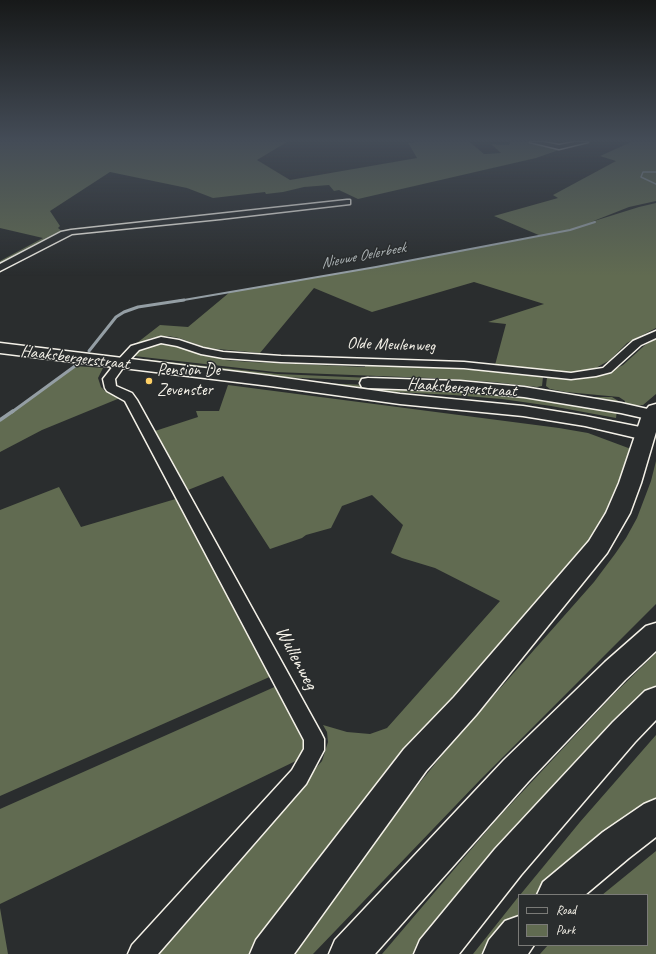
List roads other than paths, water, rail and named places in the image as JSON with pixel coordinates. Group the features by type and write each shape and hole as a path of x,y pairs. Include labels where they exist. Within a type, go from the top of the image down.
{"highway":[{"path":"270,954 415,760 465,706 598,547 618,513 630,483 644,434 654,412"},
{"path":"349,954 516,771 615,671 656,634"},
{"path":"434,954 508,862 624,732 656,700"},
{"path":"557,894 616,845 656,816"},
{"path":"503,954 518,936"}],"main road":[{"name":"Haaksbergerstraat","path":"0,348 270,380 393,398 530,412 585,421 644,434"},
{"name":"Haaksbergerstraat","path":"270,380 486,388 554,396 654,412"}],"street":[{"path":"0,268 71,232 347,202"},
{"name":"Olde Meulenweg","path":"121,363 135,348 161,340 180,343 201,351 223,355 281,359 464,365 571,376 607,370 637,344 656,334"},
{"name":"Wullenweg","path":"121,363 109,379 111,388 128,396 131,400 314,739 314,750 299,777 141,954"}],"waterway":[{"name":"Nieuwe Oelerbeek","path":"182,300 376,267 570,230 595,222"},
{"name":"Nieuwe Oelerbeek","path":"89,351 116,317 124,312 138,307 182,300"},
{"name":"Nieuwe Oelerbeek","path":"178,301 182,300"},
{"name":"Nieuwe Oelerbeek","path":"12,412 75,366"},
{"name":"Nieuwe Oelerbeek","path":"0,420 13,411"}],"place":[{"name":"Pension De Zevenster","path":"149,381"}]}
